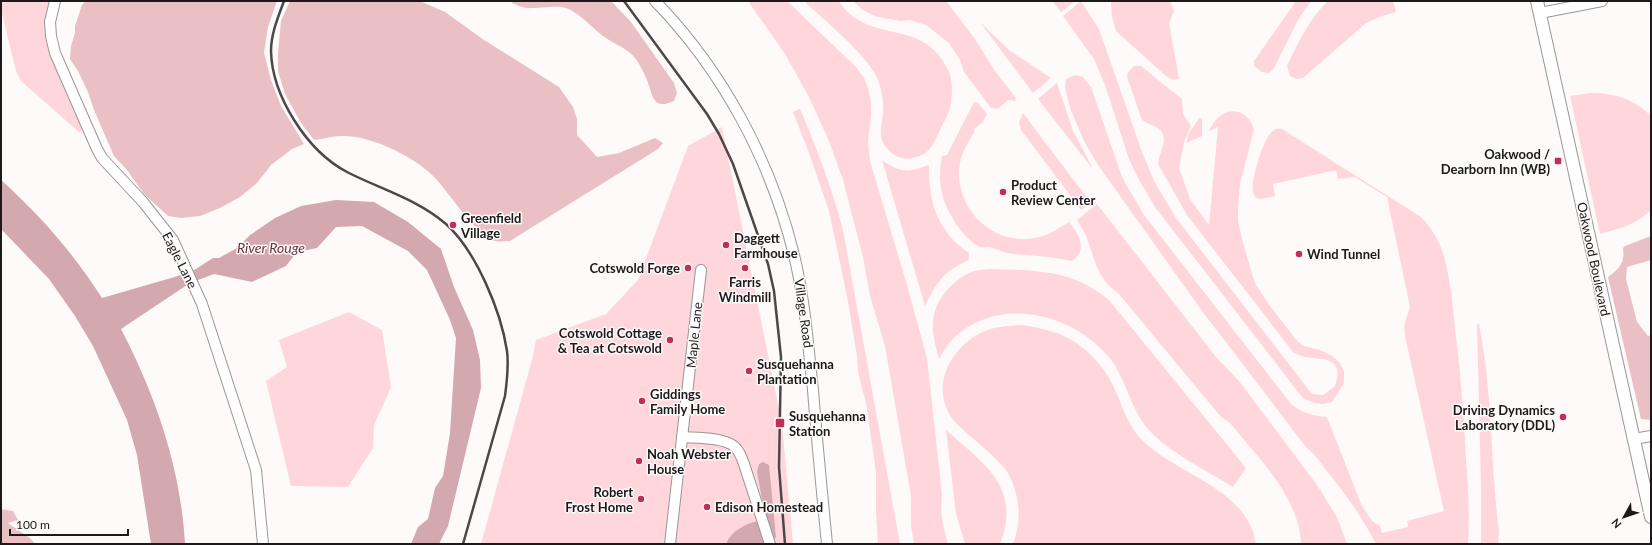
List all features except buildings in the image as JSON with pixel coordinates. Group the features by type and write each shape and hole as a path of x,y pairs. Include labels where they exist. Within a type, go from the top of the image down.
{"main road":[{"name":"Oakwood Boulevard","path":"1537,1 1651,517"}],"street":[{"name":"Eagle Lane","path":"55,1 50,22 51,36 56,53 96,149 102,158 143,202 173,240 202,304 256,470 263,544"},
{"name":"Village Road","path":"655,1 685,36 726,92 762,160 781,208 795,256 804,310 827,544"},
{"path":"1540,13 1602,1"},
{"name":"Maple Lane","path":"670,544 701,270"},
{"path":"1634,439 1651,436"},
{"path":"682,437 721,441 736,447 741,454 770,544"}],"shaded area":[{"path":"1,1 52,1 46,35 48,46 83,128 80,133 21,81 16,71 1,9"},
{"path":"86,1 277,1 268,27 264,53 271,80 281,106 304,144 292,149 271,165 257,183 240,197 220,208 200,216 181,218 168,216 144,194 127,170 114,156 94,110 88,92 78,71 70,59 75,26 82,5"},
{"path":"290,1 420,1 445,12 484,40 559,87 573,107 577,119 577,135 597,157 619,153 655,138 663,143 658,149 510,241 495,241 480,231 472,223 442,185 418,163 379,143 352,136 338,136 314,140 301,123 285,94 278,71 281,21"},
{"path":"509,1 611,1 631,22 674,83 677,93 674,101 667,104 657,103 652,96 642,69 632,55 603,36 576,13 562,7 526,8"},
{"path":"748,1 787,1 856,67 864,78 868,88 871,102 868,141 870,161 927,358 942,495 941,502 943,526 948,544 914,544 911,526 911,496 885,346 870,296 863,257 843,180 829,141 808,95 785,54"},
{"path":"804,1 839,1 850,14 863,23 920,40 932,48 943,61 950,74 952,84 951,100 946,118 937,137 927,152 918,157 905,159 893,154 887,148 881,136 883,111 882,96 879,83 874,72 851,44"},
{"path":"853,1 946,1 975,39 995,71 1016,98 1015,101 1008,100 998,109 991,108 964,72 960,60 949,43 926,25 910,20 901,21 877,17 863,10"},
{"path":"1052,1 1075,1 1061,12"},
{"path":"1081,1 1099,29 1142,152 1154,181 1176,218 1312,394 1323,395 1335,386 1337,369 1335,364 1330,361 1300,356 1293,352 1187,215 1158,164 1164,137 1159,129 1142,120 1127,77 1128,72 1134,66 1141,66 1182,99 1183,114 1191,126 1184,142 1179,168 1190,199 1209,225 1218,127 1209,131 1213,123 1219,117 1232,111 1244,115 1250,120 1254,129 1240,184 1238,221 1252,274 1256,285 1270,306 1298,342 1304,346 1323,351 1340,363 1344,371 1344,383 1332,402 1323,404 1304,399 1155,207 1129,159 1105,85 1094,59 1063,16"},
{"path":"1111,1 1170,1 1174,11 1169,23 1179,79 1173,80 1166,76 1116,31 1112,17"},
{"path":"1296,1 1311,1 1298,20 1274,68 1269,73 1262,72 1254,66 1254,61"},
{"path":"1328,1 1393,1 1396,12 1366,23 1303,78 1297,79 1290,76 1287,66 1295,49 1310,23"},
{"path":"980,22 1009,50 1051,78 1033,93"},
{"path":"1076,75 1083,77 1091,87 1122,177 1144,215 1291,404 1308,414 1327,417 1361,504 1372,521 1380,526 1382,533 1408,527 1407,521 1444,511 1405,336 1404,326 1410,307 1387,197 1355,177 1338,179 1336,170 1273,184 1275,196 1261,199 1256,198 1253,193 1254,178 1257,163 1266,140 1275,129 1282,129 1425,221 1434,234 1443,253 1451,295 1464,428 1469,522 1468,544 1376,544 1365,524 1346,496 1317,458 1306,447 1202,311 1098,165 1084,141 1070,108 1065,88 1066,80"},
{"path":"1057,83 1073,131 1092,168 1038,99"},
{"path":"1591,93 1608,94 1631,101 1651,116 1651,210 1646,215 1634,222 1621,228 1600,234 1570,96"},
{"path":"974,102 978,103 987,114 983,122 974,129 960,163 959,179 963,195 970,209 980,221 992,230 1007,237 1022,239 1047,235 1069,222 1079,237 1081,247 1080,252 1071,261 1049,257 1013,254 989,247 980,247 961,231 954,221 945,204 942,190 940,177 942,156 947,155"},
{"path":"800,109 824,169 843,230 900,544 878,544 876,472 866,403 858,372 857,356 847,296 829,211 793,112"},
{"path":"1023,113 1091,203 1081,210 1021,130 1019,122"},
{"path":"1200,117 1202,120 1202,136 1186,143 1189,133"},
{"path":"722,127 782,424 793,544 481,544 533,356 536,340 606,314 638,280 688,146"},
{"path":"882,160 894,167 904,170 929,165 931,196 941,224 954,241 969,253 969,259 967,261 952,269 937,284 925,306"},
{"path":"1097,204 1216,357 1239,381 1317,485 1337,517 1347,544 1301,544 1299,526 1293,510 1285,494 1264,464 1230,423 1221,417 1119,294 1109,286 1102,277 1083,230 1077,220"},
{"path":"1651,236 1651,260 1627,267 1626,279 1637,322 1648,336 1651,335 1651,420 1641,419 1608,277 1622,263 1623,248 1625,246"},
{"path":"989,269 1052,273 1081,282 1109,300 1246,468 1233,487 1176,453 1156,437 1148,429 1136,411 1119,372 1107,355 1093,341 1058,321 1038,316 1018,314 999,315 980,321 962,331 955,337 946,347 939,359 934,340 933,322 934,314 940,299 951,286 964,276 973,271"},
{"path":"349,312 382,330 391,387 374,425 373,448 348,487 291,486 266,381 287,367 279,340"},
{"path":"1477,324 1479,324 1484,350 1487,376 1499,532 1498,544 1481,544"},
{"path":"1021,325 1062,335 1069,338 1090,354 1112,383 1131,426 1143,441 1158,453 1226,496 1240,509 1250,525 1256,544 1013,544 1019,517 1017,499 1012,481 1001,464 952,419 944,402 943,390 944,377 948,366 964,345 974,337 990,329 1003,326"},
{"path":"946,430 986,466 996,478 1003,492 1006,507 1006,524 1000,544 965,544 956,514"},
{"path":"1,509 13,511 18,520 8,523 30,538 35,544 1,544"}],"water":[{"name":"River Rouge","path":"1,180 43,221 56,236 80,266 102,298 178,276 196,269 213,258 219,258 237,248 250,235 275,218 301,206 336,200 374,202 408,222 441,249 454,287 473,330 480,360 481,388 448,526 439,544 411,544 418,527 428,519 435,488 443,476 450,433 456,338 450,320 427,270 408,251 362,226 336,227 317,248 297,252 286,266 252,282 214,274 190,283 121,329 145,380 165,434 183,516 185,544 151,544 137,455 127,420 93,346 75,316 49,279 1,229"},
{"path":"763,462 769,465 776,537 770,544 726,544 731,535 740,528 759,521 764,510 757,472 759,464"}],"railway":[{"path":"284,1 277,19 271,51 273,68 278,86 285,104 294,120 318,151 332,163 347,172 411,201 435,215 446,224 457,236 477,266 486,283 499,318 508,357 508,374 505,396 463,544"},
{"path":"624,1 707,114 719,134 733,164 768,264 774,291 781,357 779,467 785,544"}],"place":[{"name":"Oakwood / Dearborn Inn (WB)","path":"1558,161"},
{"name":"Product Review Center","path":"1003,192"},
{"name":"Greenfield Village","path":"453,225"},
{"name":"Daggett Farmhouse","path":"726,245"},
{"name":"Wind Tunnel","path":"1299,254"},
{"name":"Cotswold Forge","path":"688,268"},
{"name":"Farris Windmill","path":"745,268"},
{"name":"Cotswold Cottage & Tea at Cotswold","path":"670,340"},
{"name":"Susquehanna Plantation","path":"749,371"},
{"name":"Giddings Family Home","path":"642,401"},
{"name":"Driving Dynamics Laboratory (DDL)","path":"1563,417"},
{"name":"Susquehanna Station","path":"780,423"},
{"name":"Noah Webster House","path":"639,461"},
{"name":"Robert Frost Home","path":"641,499"},
{"name":"Edison Homestead","path":"707,507"}]}
